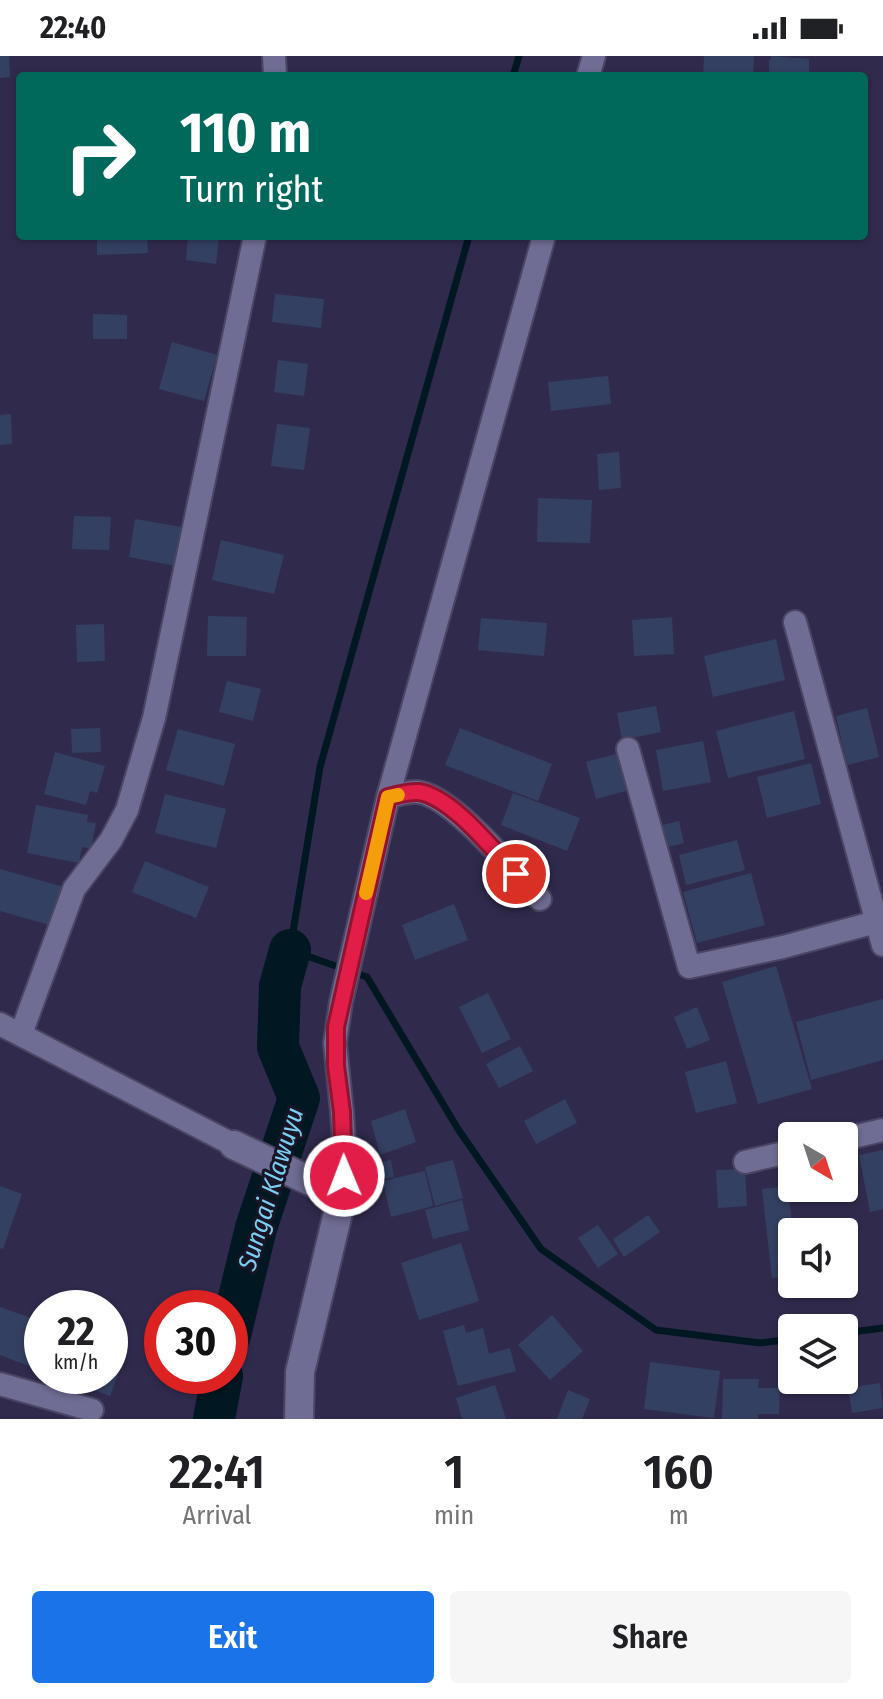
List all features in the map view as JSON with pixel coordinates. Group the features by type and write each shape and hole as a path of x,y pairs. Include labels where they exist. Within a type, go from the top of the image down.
{"street":[{"path":"254,240 167,657 127,810 74,889 10,1029 234,1145 335,1192"},
{"path":"299,1419 300,1372 335,1192 343,1127 335,1043 341,1002 388,797 543,240"},
{"path":"795,622 880,921 883,945"},
{"path":"628,749 689,967 783,947 880,921"},
{"path":"388,797 421,792 451,808 540,899"},
{"path":"858,1136 883,1130"},
{"path":"745,1162 778,1154"},
{"path":"0,1384 92,1410"}],"building":[{"path":"0,56 9,56 10,77 0,78"},
{"path":"704,56 754,56 753,72 703,72"},
{"path":"771,56 809,59 809,72 769,72"},
{"path":"97,240 147,240 148,253 97,255"},
{"path":"188,240 219,240 216,264 186,260"},
{"path":"275,294 324,299 321,328 272,322"},
{"path":"93,314 127,315 127,339 93,339"},
{"path":"172,342 217,355 204,401 159,389"},
{"path":"278,360 308,364 304,396 274,392"},
{"path":"608,376 611,404 551,411 548,382"},
{"path":"11,414 12,444 0,445 0,415"},
{"path":"277,424 310,428 304,470 271,466"},
{"path":"619,452 621,488 599,490 597,454"},
{"path":"538,498 592,500 590,543 537,542"},
{"path":"74,516 111,517 109,550 72,549"},
{"path":"135,519 182,527 176,566 129,557"},
{"path":"221,540 284,555 274,594 212,580"},
{"path":"208,616 247,617 246,656 207,656"},
{"path":"672,617 674,654 634,656 632,620"},
{"path":"481,618 547,623 544,656 478,650"},
{"path":"104,624 105,661 77,662 76,625"},
{"path":"776,639 785,680 713,697 704,656"},
{"path":"227,681 261,689 253,721 219,712"},
{"path":"656,706 661,732 622,740 617,713"},
{"path":"867,708 879,757 847,765 836,716"},
{"path":"794,711 805,759 728,778 716,731"},
{"path":"100,728 101,752 72,753 71,729"},
{"path":"460,728 552,764 538,801 445,765"},
{"path":"178,729 235,744 224,786 166,770"},
{"path":"703,741 711,782 663,791 656,750"},
{"path":"55,752 105,766 97,793 90,791 86,805 44,794"},
{"path":"619,753 629,790 596,799 586,762"},
{"path":"811,763 821,804 767,818 757,777"},
{"path":"513,793 580,818 567,851 501,825"},
{"path":"165,794 226,809 216,848 155,833"},
{"path":"36,805 88,815 87,822 96,823 91,849 82,847 79,863 27,853"},
{"path":"679,821 684,843 664,848 659,826"},
{"path":"737,840 745,870 686,885 679,855"},
{"path":"145,861 209,887 196,918 132,892"},
{"path":"0,869 71,889 60,928 0,911"},
{"path":"751,873 765,925 697,943 683,892"},
{"path":"454,904 468,940 415,960 402,925"},
{"path":"776,966 812,1089 758,1104 722,982"},
{"path":"488,993 511,1039 482,1053 459,1007"},
{"path":"883,999 883,1060 811,1080 796,1022"},
{"path":"697,1007 710,1040 687,1049 674,1017"},
{"path":"520,1046 533,1071 499,1088 486,1064"},
{"path":"726,1061 737,1103 696,1113 685,1072"},
{"path":"565,1099 577,1123 536,1144 524,1121"},
{"path":"405,1109 416,1142 380,1155 371,1121"},
{"path":"883,1150 883,1209 870,1212 859,1155"},
{"path":"391,1160 394,1177 370,1181 367,1165"},
{"path":"453,1160 463,1198 435,1206 425,1167"},
{"path":"745,1169 747,1206 718,1208 716,1170"},
{"path":"425,1171 433,1206 391,1217 383,1181"},
{"path":"0,1186 22,1194 3,1249 0,1248"},
{"path":"778,1187 778,1202 790,1202 791,1218 778,1218 778,1277 772,1278 762,1189"},
{"path":"462,1200 469,1230 433,1239 425,1210"},
{"path":"648,1215 660,1232 624,1257 613,1239"},
{"path":"598,1225 618,1254 598,1268 578,1238"},
{"path":"461,1243 479,1301 419,1320 401,1263"},
{"path":"0,1307 24,1316 24,1364 0,1355"},
{"path":"552,1315 583,1351 550,1380 518,1345"},
{"path":"464,1325 466,1333 483,1328 489,1354 510,1348 516,1371 458,1386 443,1331"},
{"path":"650,1362 720,1371 714,1418 644,1409"},
{"path":"723,1379 759,1379 758,1388 778,1388 779,1414 758,1414 758,1419 722,1419"},
{"path":"880,1383 883,1408 852,1413 849,1394 858,1394 858,1386"},
{"path":"495,1385 506,1419 462,1419 456,1398"},
{"path":"568,1390 590,1399 582,1419 557,1419"}],"waterway":[{"path":"514,72 519,56"},
{"path":"468,240 320,767 290,950 367,977 458,1129 541,1249 656,1330 760,1343 778,1341"},
{"name":"Sungai Klawuyu","path":"241,1290 256,1228 299,1098 278,1047 280,986 290,950"},
{"path":"858,1331 883,1328"},
{"name":"Sungai Klawuyu","path":"214,1419 219,1394"}],"slow traffic":[{"path":"366,893 388,797 398,795"}],"route":[{"path":"344,1176 336,1027 388,797 421,792 436,798 451,808 516,874"}]}
